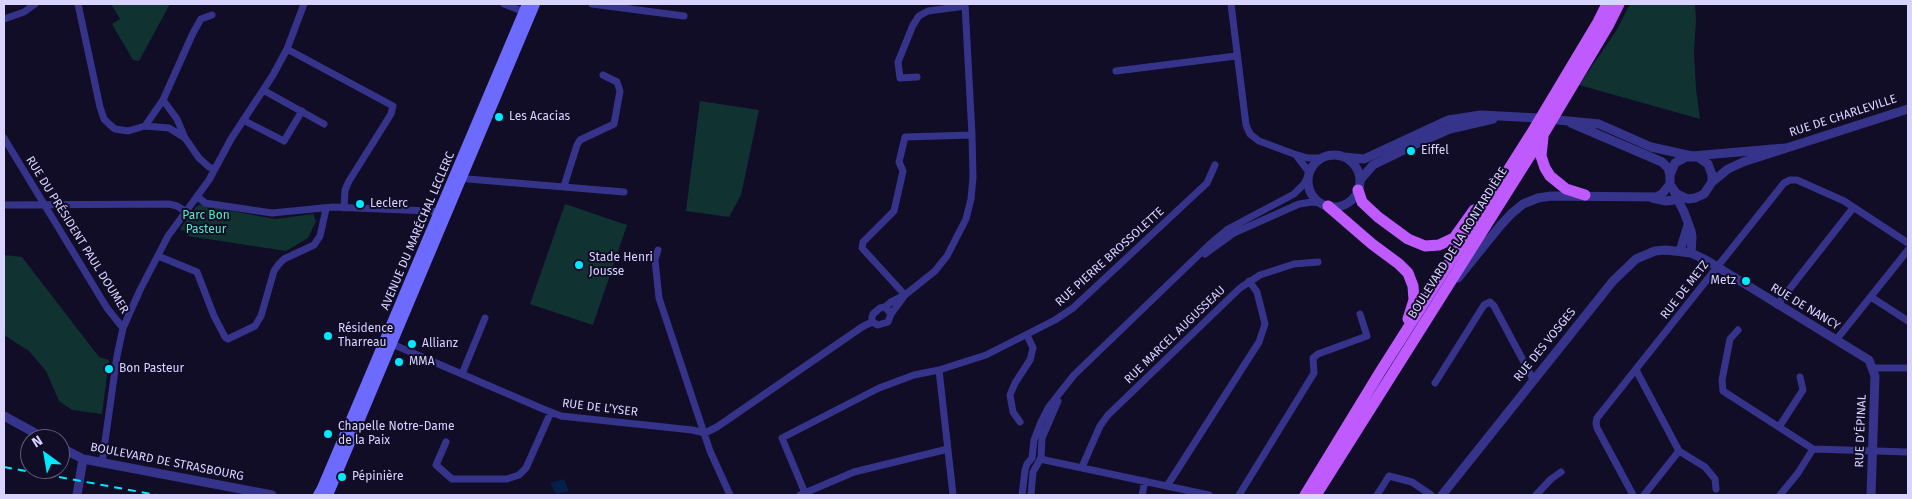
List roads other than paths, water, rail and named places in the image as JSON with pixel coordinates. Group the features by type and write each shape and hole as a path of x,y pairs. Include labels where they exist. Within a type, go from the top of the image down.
{"main road":[{"name":"AVENUE DU MARÉCHAL LECLERC","path":"328,495 392,344 527,10 535,4"},
{"name":"BOULEVARD DE LA RONTARDIÈRE","path":"1572,76 1607,4"},
{"name":"BOULEVARD DE LA RONTARDIÈRE","path":"1316,495 1438,301 1572,76 1608,26 1619,4"},
{"name":"BOULEVARD DE LA RONTARDIÈRE","path":"1305,495 1511,164 1537,134"},
{"path":"1537,134 1545,168 1550,176 1566,189 1585,195"},
{"path":"1359,185 1359,196 1366,206 1408,239 1425,246 1439,245 1454,238 1497,178 1511,164"},
{"path":"1324,205 1399,264 1408,273 1414,286 1411,314 1389,350 1380,372"},
{"name":"AVENUE DU MARÉCHAL LECLERC","path":"318,495 389,330 442,217"}],"street":[{"path":"4,19 24,12 35,4"},
{"path":"78,4 92,75 104,118 115,129 128,132 145,126 169,128 185,138"},
{"path":"123,328 158,256 176,224 215,169 287,49 304,4"},
{"path":"504,4 527,10"},
{"path":"592,4 684,16"},
{"path":"1231,4 1246,125 1250,134 1259,141 1294,154 1308,158 1322,158"},
{"path":"872,322 872,317 880,308 885,308 929,277 943,261 966,219 974,177 965,5 928,11 918,16 898,62 900,78 917,77"},
{"path":"145,126 163,100 193,33 202,19 212,16"},
{"path":"287,49 393,106 391,114 349,181 345,190 344,208"},
{"path":"1116,71 1236,56"},
{"path":"564,186 577,144 580,140 614,124 620,91 617,82 603,75"},
{"path":"263,90 324,124"},
{"path":"163,100 177,119 185,138 199,158 208,167 215,169"},
{"name":"RUE DE CHARLEVILLE","path":"1712,182 1728,169 1785,148 1908,109"},
{"path":"243,120 284,140 302,111"},
{"name":"RUE DE CHARLEVILLE","path":"1344,157 1364,159 1448,120 1481,115 1599,124 1651,147 1692,156 1785,148"},
{"name":"RUE DE CHARLEVILLE","path":"1359,185 1373,165 1450,129 1510,116"},
{"name":"RUE DE CHARLEVILLE","path":"1566,121 1662,162 1668,168 1670,174"},
{"path":"905,295 862,248 862,242 894,211 903,171 900,162 905,138 972,135"},
{"name":"RUE DU PRÉSIDENT PAUL DOUMER","path":"4,138 107,308 123,328 117,356 102,463"},
{"path":"1294,154 1300,158 1309,174 1310,192 1324,205"},
{"path":"1022,495 1025,470 1032,456 1034,440 1041,422 1048,408 1074,376 1166,286 1209,244 1228,229 1294,194 1304,184 1315,162 1329,155 1344,157 1355,166 1359,185 1349,202 1343,205 1324,205 1305,202 1234,233 1166,286"},
{"path":"1438,301 1500,226 1523,204 1538,198 1585,195 1650,198 1666,201 1678,200 1692,199 1704,194 1712,182 1711,170 1708,164 1698,157 1692,156 1680,159 1671,168 1670,174 1672,187 1678,200 1688,222 1692,238 1691,253"},
{"name":"RUE PIERRE BROSSOLETTE","path":"802,494 782,438 879,388 914,375 939,370 986,355 1027,335 1073,308 1207,183 1215,165"},
{"path":"458,177 624,192"},
{"name":"RUE DE METZ","path":"1633,495 1596,423 1597,418 1784,183 1790,180 1797,180 1844,201 1853,208"},
{"path":"1650,198 1662,194 1672,187"},
{"path":"1672,187 1677,194 1692,199"},
{"path":"197,196 205,203 272,213 344,208 442,217"},
{"path":"1680,251 1692,199"},
{"path":"4,205 169,204 185,211"},
{"path":"1778,305 1853,208 1908,243"},
{"path":"158,256 197,272 214,316 225,337 228,339 255,326 261,316 274,271 278,264 314,245 320,236 326,209"},
{"path":"658,250 655,260 659,298 710,451 730,495"},
{"path":"1836,340 1908,250"},
{"name":"RUE DES VOSGES","path":"1442,495 1533,379 1626,267 1636,259 1655,251 1691,253"},
{"name":"RUE DE NANCY","path":"1691,253 1869,360 1873,368"},
{"name":"RUE MARCEL AUGUSSEAU","path":"1082,467 1100,426 1108,415 1196,328 1250,281 1260,275 1294,264 1318,262"},
{"path":"1167,486 1259,342 1265,324 1257,292 1250,281"},
{"path":"872,322 875,325 883,325 888,322 891,314 905,295"},
{"path":"1871,297 1908,321"},
{"path":"1435,383 1484,305 1490,302 1494,306 1533,379"},
{"path":"885,308 891,314"},
{"path":"1239,495 1314,373 1313,358 1318,354 1367,336 1360,314"},
{"path":"462,374 485,318"},
{"path":"705,433 717,427 872,322"},
{"path":"389,330 392,344"},
{"path":"1738,330 1730,339 1722,380 1723,391 1812,449 1908,452"},
{"path":"1020,422 1012,412 1010,395 1015,383 1030,360 1033,348 1027,335"},
{"name":"RUE DE L’YSER","path":"392,344 561,416 705,433"},
{"path":"1873,368 1908,368"},
{"name":"RUE D’ÉPINAL","path":"1871,495 1875,376 1873,368"},
{"path":"939,370 953,495"},
{"path":"1636,370 1679,451 1704,467 1715,478 1716,489"},
{"path":"1779,427 1803,390 1800,377"},
{"path":"1031,495 1034,472 1040,457 1040,445 1045,428 1065,386"},
{"path":"446,442 436,465 452,480 507,479 518,475 526,468 551,412"},
{"path":"4,416 28,429"},
{"path":"802,494 854,472 948,449"},
{"path":"1780,495 1798,473 1812,449"},
{"path":"1644,495 1679,451"},
{"name":"BOULEVARD DE STRASBOURG","path":"70,452 83,459 272,495"},
{"path":"1032,456 1034,461 1040,457"},
{"path":"1040,457 1209,495"},
{"path":"77,495 83,459"},
{"path":"1537,495 1551,478 1561,472"},
{"path":"1377,495 1389,476 1412,482 1431,495"},
{"path":"1142,495 1145,481"}],"water":[{"path":"564,479 569,491 556,494 550,483"}],"railway":[{"path":"4,467 157,495"}],"place":[{"name":"Les Acacias","path":"499,117"},
{"name":"Eiffel","path":"1411,151"},
{"name":"Leclerc","path":"360,204"},
{"name":"Stade Henri Jousse","path":"579,265"},
{"name":"Metz","path":"1746,281"},
{"name":"Résidence Tharreau","path":"328,336"},
{"name":"Allianz","path":"412,344"},
{"name":"MMA","path":"399,362"},
{"name":"Bon Pasteur","path":"109,369"},
{"name":"Chapelle Notre-Dame de la Paix","path":"328,434"},
{"name":"Pépinière","path":"342,477"}],"park label":[{"name":"Parc Bon Pasteur","path":"206,223"}]}
